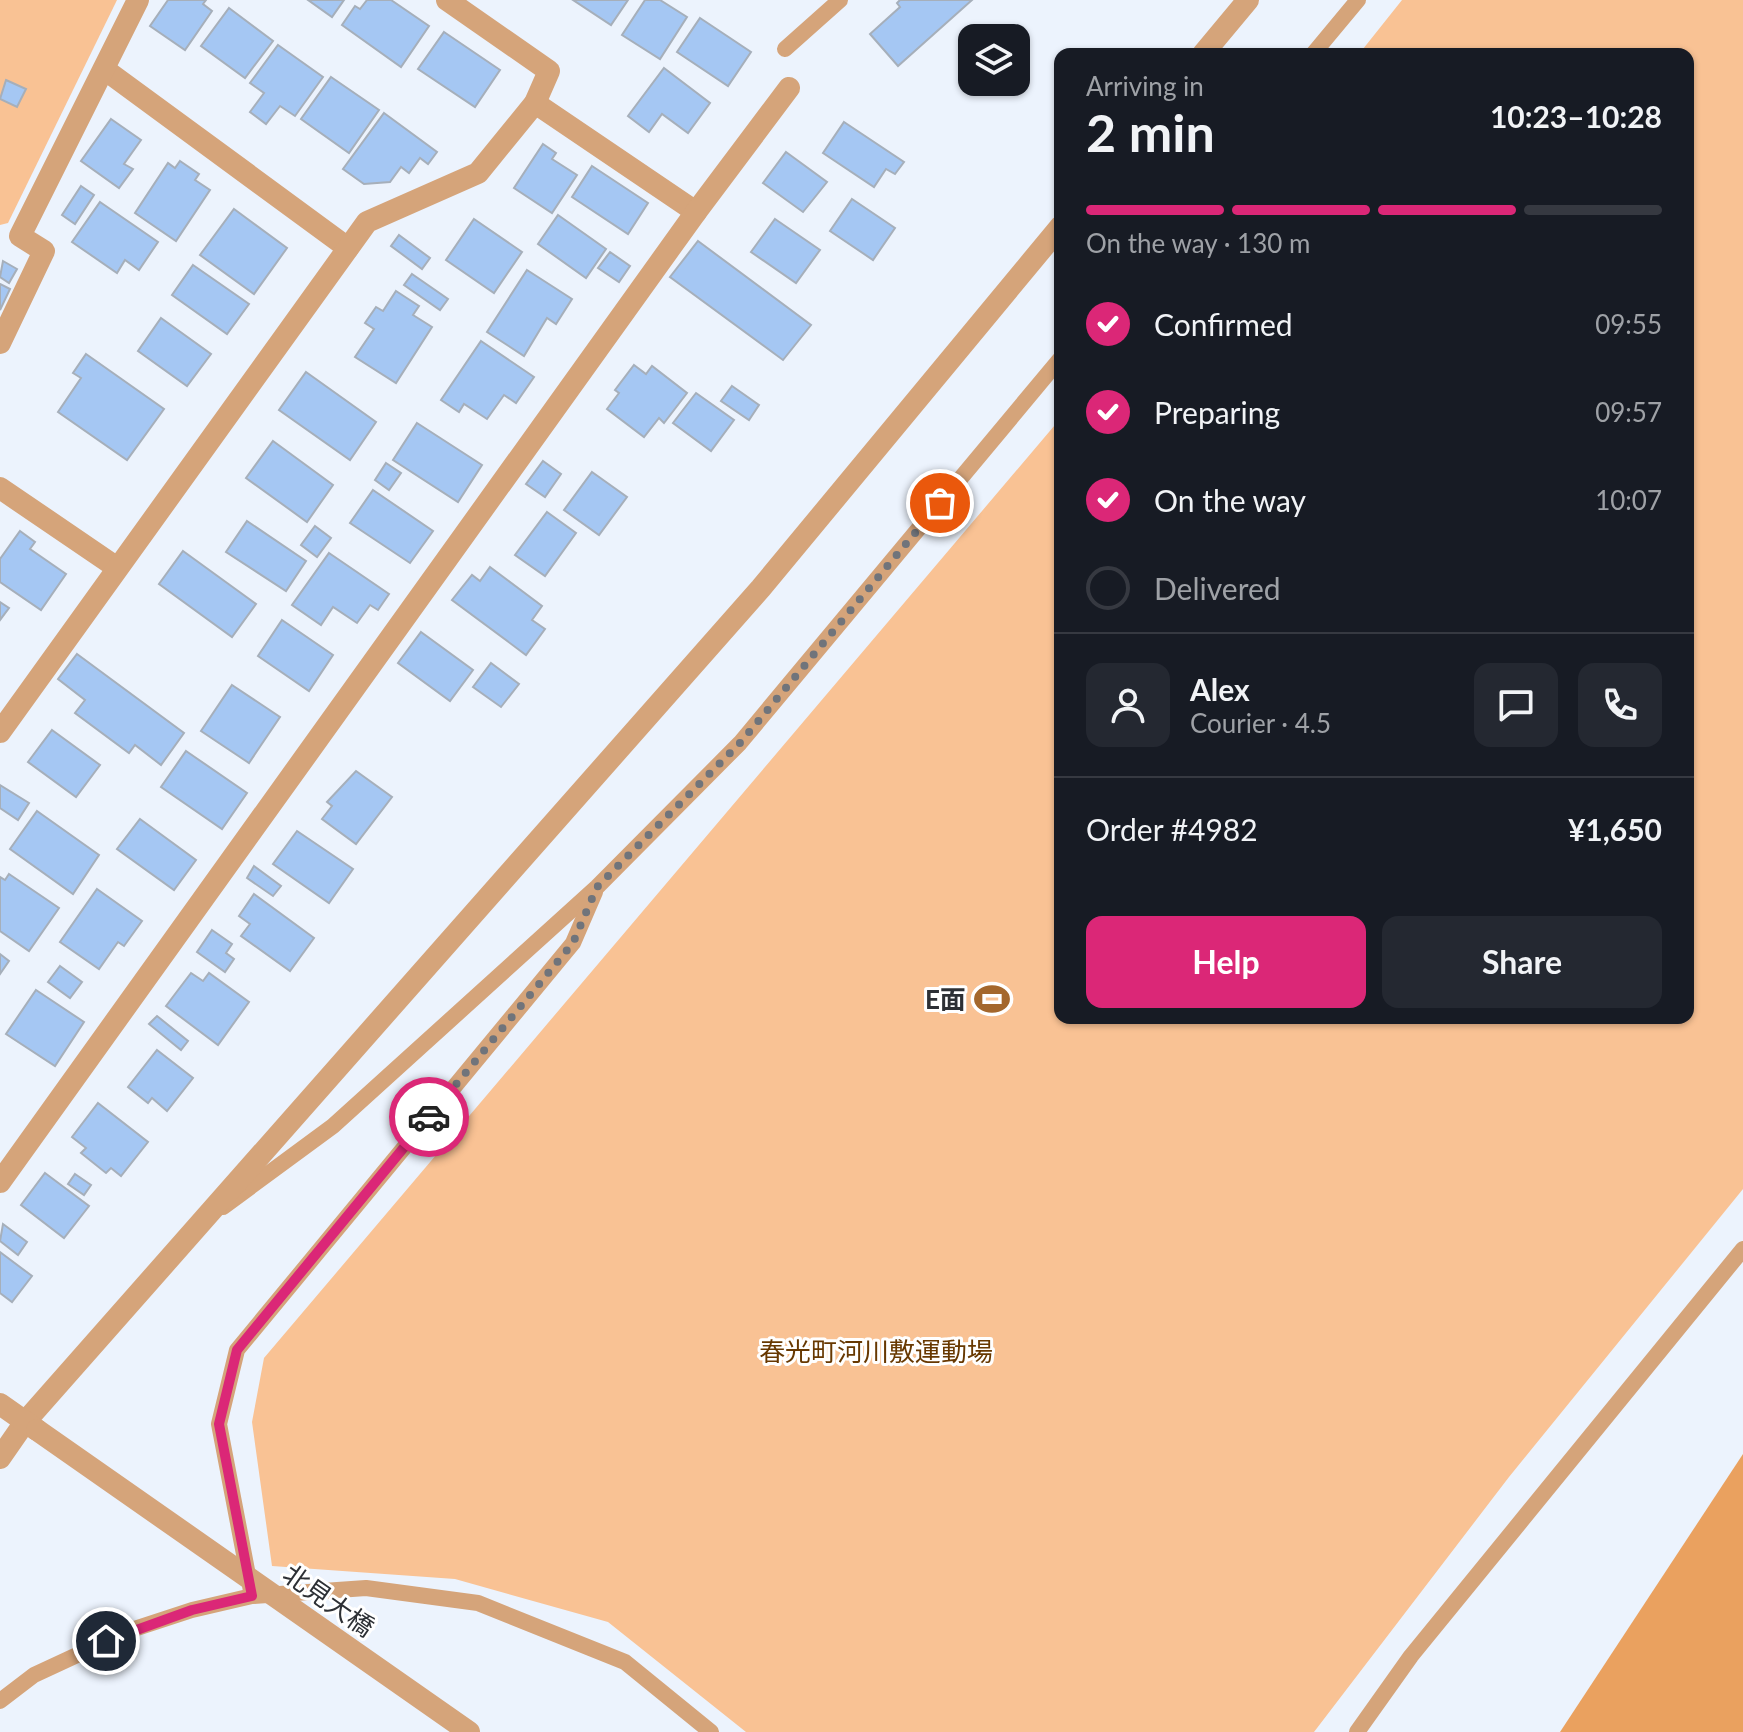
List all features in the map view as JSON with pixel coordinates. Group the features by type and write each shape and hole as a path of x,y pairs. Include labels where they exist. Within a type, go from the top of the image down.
{"street":[{"path":"0,343 44,251 10,239 104,69 138,0"},
{"path":"0,732 367,222 478,173 535,103 549,71 447,0"},
{"path":"1208,48 1248,0"},
{"path":"104,69 348,248"},
{"path":"0,1182 696,212 789,88"},
{"path":"535,103 696,212"},
{"path":"0,1458 18,1417 206,1220 761,588 1054,234"},
{"path":"0,488 116,567"},
{"name":"北見大橋","path":"18,1417 469,1732"}],"lane":[{"path":"785,49 840,0"},
{"path":"1318,48 1358,0"},
{"path":"206,1220 333,1126 597,887 740,743 1054,366"},
{"path":"252,1596 219,1424 237,1350 573,943 597,887"},
{"path":"1357,1732 1411,1656 1743,1249"},
{"path":"0,1701 34,1675 131,1630 252,1596 366,1588 478,1603 625,1662 711,1732"}],"green space":[{"path":"0,0 117,0 8,223 0,225"},
{"name":"春光町河川敷運動場","path":"1402,0 1743,0 1743,1189 1509,1477 1314,1732 746,1732 608,1622 455,1579 272,1566 252,1422 264,1358 1054,426 1054,1024 1694,1024 1694,48 1364,48"}],"shaded area":[{"path":"1743,1454 1743,1732 1560,1732"}],"building":[{"path":"168,0 206,0 203,4 212,11 185,50 150,26"},
{"path":"308,0 344,0 332,17"},
{"path":"367,0 391,0 429,26 401,67 342,25 355,6 360,9"},
{"path":"573,0 628,0 611,25"},
{"path":"645,0 660,0 687,17 660,59 622,35"},
{"path":"900,0 972,0 898,66 870,34 900,7 897,3"},
{"path":"229,8 273,41 245,78 201,46"},
{"path":"700,18 751,52 728,86 677,52"},
{"path":"444,32 500,70 475,107 418,69"},
{"path":"278,45 323,77 295,116 280,106 266,124 250,112 264,93 250,83"},
{"path":"664,68 710,103 688,133 662,114 649,132 628,116"},
{"path":"331,77 379,110 349,153 301,119"},
{"path":"6,80 26,89 17,107 0,99"},
{"path":"384,113 437,152 428,164 420,158 409,173 401,167 390,182 364,184 343,169"},
{"path":"111,119 141,140 124,164 133,169 119,188 81,161"},
{"path":"844,122 904,162 895,174 886,169 874,187 823,153"},
{"path":"543,144 556,153 552,159 577,175 552,213 514,188"},
{"path":"786,152 827,182 803,212 763,183"},
{"path":"180,161 199,174 195,180 210,190 176,241 135,213 168,163 175,168"},
{"path":"592,166 648,203 628,234 572,197"},
{"path":"81,186 94,195 75,224 62,215"},
{"path":"852,199 895,228 873,260 830,231"},
{"path":"100,202 158,242 139,270 125,260 117,273 72,242"},
{"path":"234,209 287,248 254,294 200,255"},
{"path":"558,215 606,249 586,278 538,244"},
{"path":"474,219 522,252 494,293 446,260"},
{"path":"775,219 820,250 796,283 751,252"},
{"path":"399,235 430,258 422,269 391,246"},
{"path":"698,241 811,325 783,360 670,277"},
{"path":"610,252 630,266 619,282 598,268"},
{"path":"3,261 17,269 9,283 0,277"},
{"path":"193,265 249,304 227,334 172,295"},
{"path":"527,270 572,299 556,324 547,318 524,356 487,332"},
{"path":"412,274 448,299 440,310 404,285"},
{"path":"0,284 10,289 0,310"},
{"path":"396,291 419,306 413,315 432,327 396,383 355,357 374,329 365,323 376,307 383,311"},
{"path":"161,318 211,354 187,386 138,351"},
{"path":"481,341 534,377 516,403 504,395 487,419 464,404 459,412 441,400"},
{"path":"86,354 164,409 127,460 58,412 81,378 73,373"},
{"path":"634,365 646,374 652,366 687,393 664,423 659,418 644,437 607,409 619,393 615,390"},
{"path":"306,372 376,422 350,460 279,410"},
{"path":"732,386 759,405 749,420 721,401"},
{"path":"696,393 734,420 711,451 673,423"},
{"path":"417,423 482,465 458,502 393,460"},
{"path":"273,441 333,485 307,522 246,478"},
{"path":"543,461 561,474 545,497 526,484"},
{"path":"386,463 401,473 389,490 375,480"},
{"path":"592,472 627,497 599,535 564,510"},
{"path":"373,490 433,531 410,563 350,523"},
{"path":"547,512 576,533 545,576 515,555"},
{"path":"247,521 306,561 286,591 226,552"},
{"path":"315,526 331,538 317,557 301,545"},
{"path":"20,531 35,542 30,549 66,574 41,610 0,582 0,559"},
{"path":"183,551 256,604 232,637 159,584"},
{"path":"329,553 389,594 378,610 370,605 357,623 333,607 321,625 292,605"},
{"path":"490,567 542,606 532,620 545,629 526,655 452,600 472,575 480,581"},
{"path":"0,602 9,608 0,620"},
{"path":"282,620 333,655 309,691 258,656"},
{"path":"421,632 473,670 450,701 398,663"},
{"path":"77,654 184,733 161,765 135,745 129,753 75,713 85,700 58,679"},
{"path":"491,663 519,684 501,707 473,687"},
{"path":"232,685 280,717 249,763 201,731"},
{"path":"52,730 100,765 76,797 28,762"},
{"path":"186,751 247,793 222,829 161,787"},
{"path":"356,771 392,797 356,844 322,819 332,806 327,802"},
{"path":"0,785 29,803 18,820 0,808"},
{"path":"37,811 99,855 73,894 10,849"},
{"path":"140,819 196,860 174,890 117,849"},
{"path":"297,831 353,869 329,903 273,864"},
{"path":"254,866 281,886 273,896 247,878"},
{"path":"9,874 59,908 29,951 0,931 0,877 5,880"},
{"path":"97,889 142,921 124,946 118,942 99,969 60,942"},
{"path":"254,894 314,938 290,971 241,936 250,924 239,916"},
{"path":"212,930 232,944 226,953 234,959 225,972 197,952"},
{"path":"0,954 9,961 0,974"},
{"path":"60,966 82,982 70,998 48,982"},
{"path":"191,973 203,981 209,973 249,1002 218,1045 166,1006"},
{"path":"36,990 84,1022 55,1066 6,1034"},
{"path":"157,1016 188,1041 181,1050 149,1024"},
{"path":"157,1050 193,1078 167,1111 152,1098 148,1103 128,1087"},
{"path":"98,1103 148,1142 121,1176 111,1168 106,1173 81,1153 86,1148 72,1137"},
{"path":"45,1173 89,1206 64,1238 21,1205"},
{"path":"75,1174 91,1185 84,1195 68,1184"},
{"path":"3,1224 27,1242 18,1255 0,1241"},
{"path":"0,1252 32,1276 12,1302 0,1293"}],"way so far":[{"path":"429,1117 573,943 597,887 740,743 940,503"}],"place":[{"name":"E面","path":"992,999"}],"route":[{"path":"106,1641 192,1610 252,1596 219,1424 237,1350 429,1117"}]}
